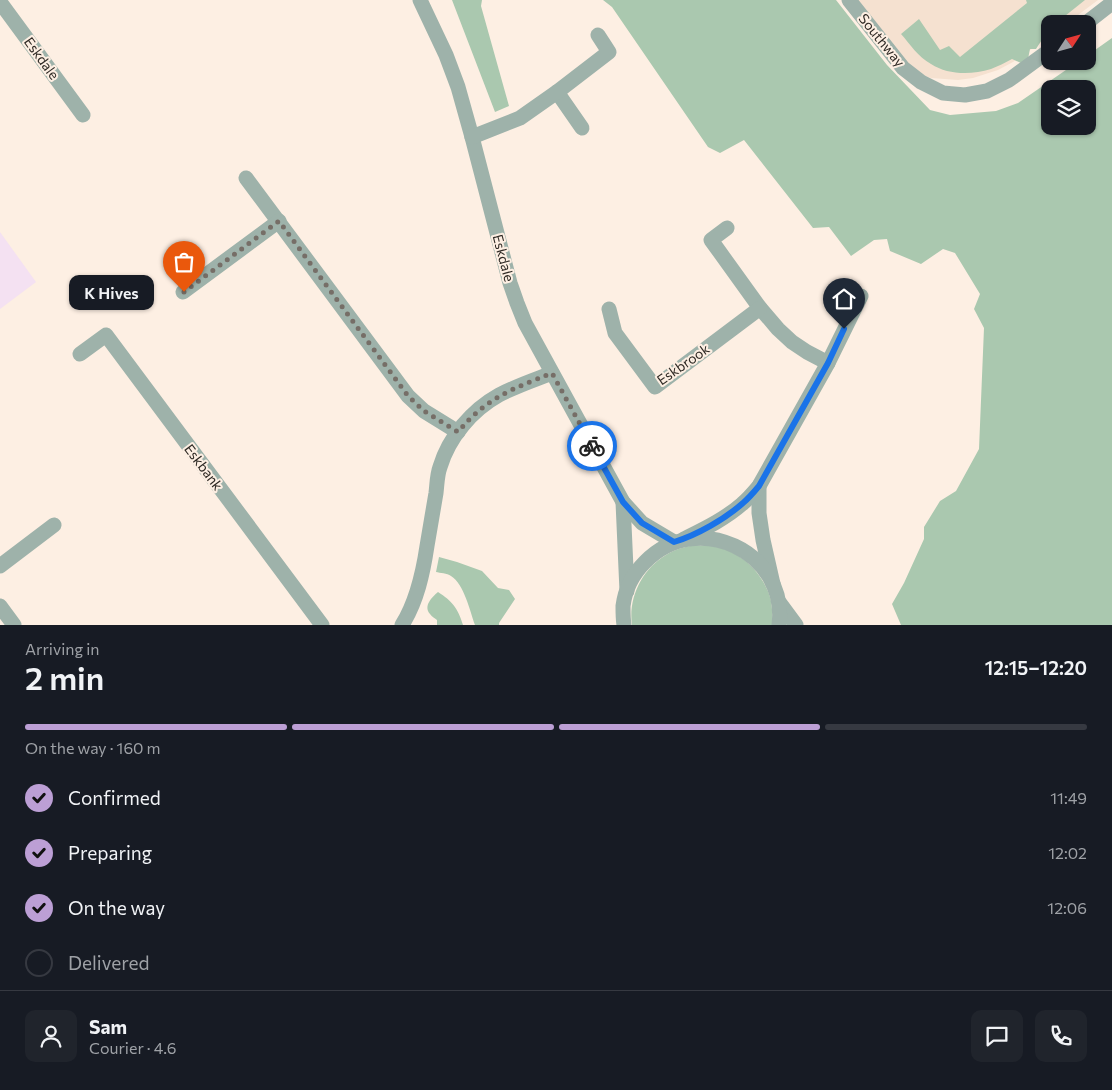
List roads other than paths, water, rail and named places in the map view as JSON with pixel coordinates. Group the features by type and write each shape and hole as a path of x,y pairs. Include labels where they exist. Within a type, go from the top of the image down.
{"street":[{"name":"Eskdale","path":"420,0 446,55 458,87 510,283 525,323 623,502 642,523 679,541"},
{"name":"Southway","path":"849,0 903,68 921,82 942,93 965,95 988,91 1009,80 1041,57"},
{"name":"Eskdale","path":"0,2 83,115"},
{"path":"1096,15 1112,3"},
{"path":"472,137 520,118 609,52 598,35"},
{"path":"557,92 582,128"},
{"path":"246,178 408,396 424,411 458,432"},
{"path":"184,292 279,221"},
{"path":"727,228 711,240 760,308 792,342 828,363"},
{"path":"616,625 632,578 650,556 661,548 679,541 728,515 759,486 828,363 861,296"},
{"name":"Eskbrook","path":"609,309 615,333 655,387 760,308"},
{"name":"Eskbank","path":"80,354 106,335 322,625"},
{"path":"402,625 408,616 420,584 440,468 448,448 458,432 482,407 518,386 552,373"},
{"path":"759,486 761,522 776,594 780,617 779,625"},
{"name":"Eskdale","path":"623,502 627,591"},
{"path":"0,566 54,525"},
{"path":"679,541 702,538 720,540 737,546 753,557 765,570 776,594 796,625"},
{"path":"0,606 14,625"},
{"path":"623,607 624,625"}],"place":[{"name":"K Hives","path":"184,292"}]}
